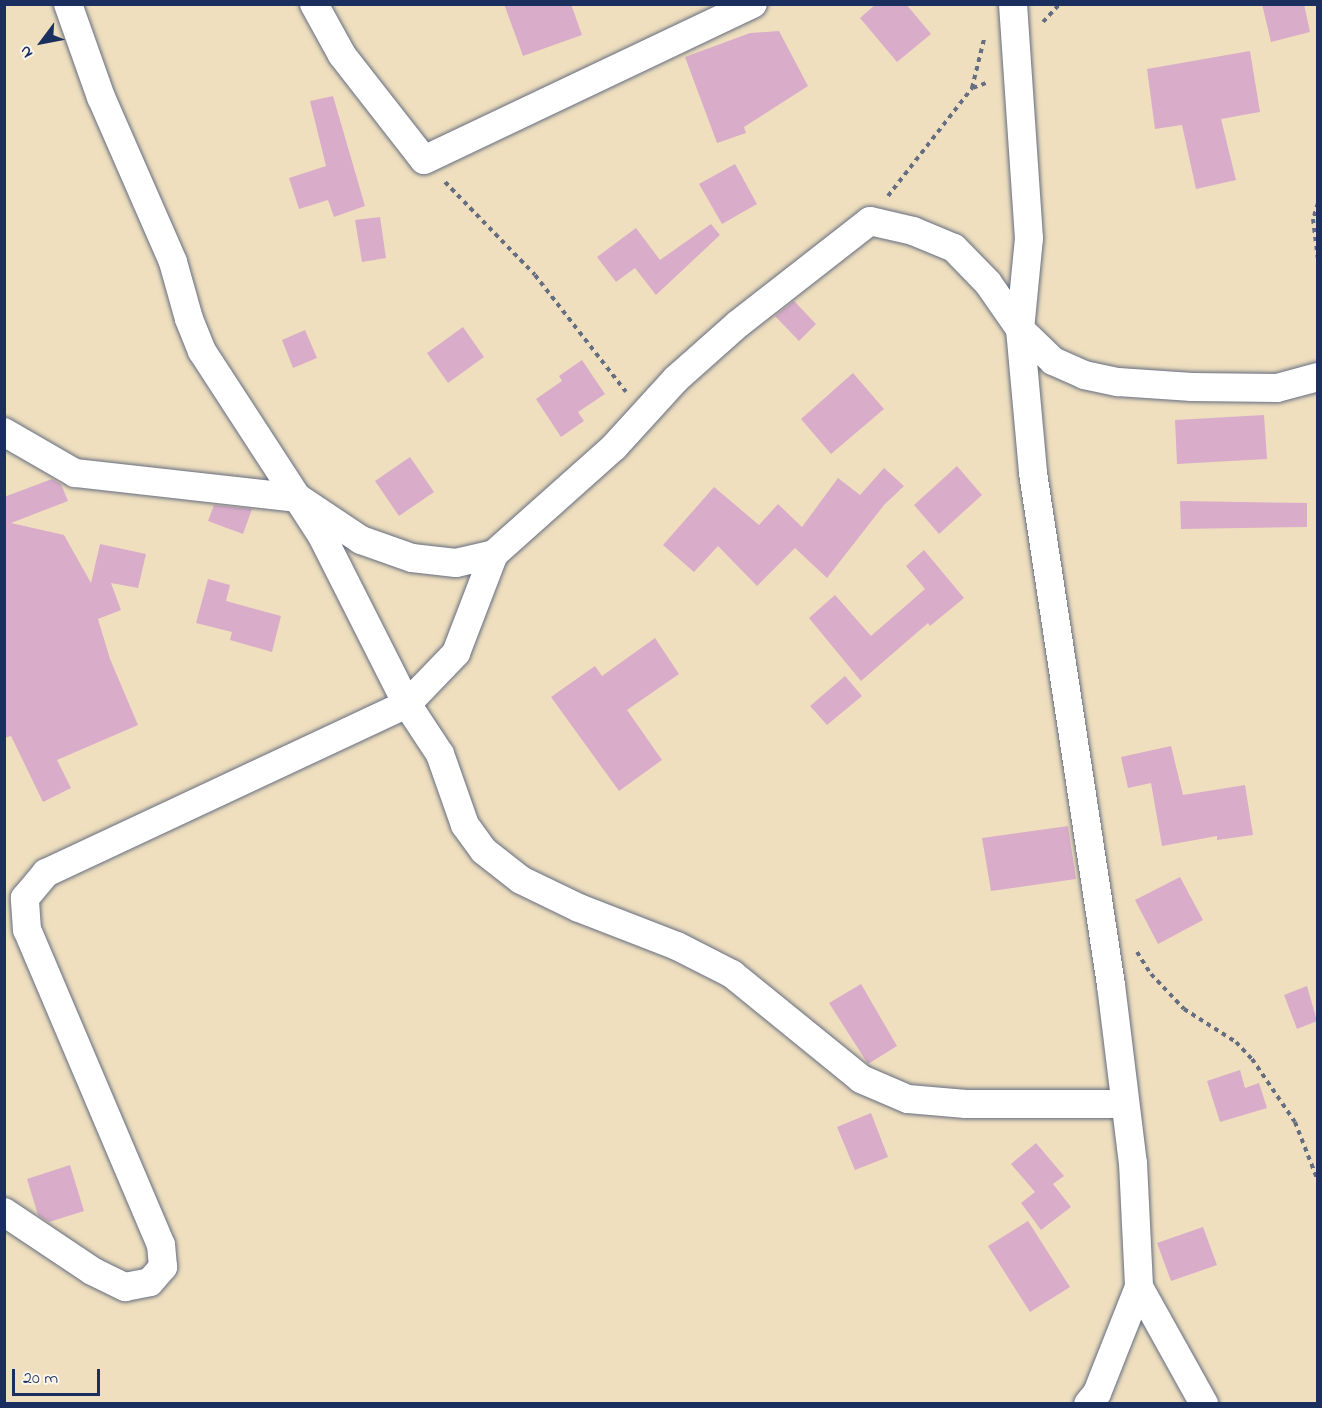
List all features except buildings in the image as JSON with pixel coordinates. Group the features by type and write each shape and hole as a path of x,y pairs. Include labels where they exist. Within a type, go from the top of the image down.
{"street":[{"path":"68,4 100,96 169,252 202,351 322,536 407,704 440,754 465,825 484,851 521,880 560,899 677,946 732,974 861,1079 908,1099 966,1104 1125,1104"},
{"path":"314,4 360,80 424,160 753,4"},
{"path":"1013,4 1029,238 1020,329 1033,473 1133,1163 1139,1287 1097,1393 1088,1404"},
{"path":"4,1212 92,1271 125,1287 150,1282 163,1267 161,1245 27,930 25,898 46,873 407,704 456,653 494,554 614,447 644,414 738,324 811,263 870,221 913,231 954,248 988,283 1020,329 1053,361 1084,375 1118,382 1277,388 1317,377"},
{"path":"4,432 75,473 298,498 361,540 412,558 456,563 494,554"},
{"path":"1139,1287 1204,1404"}],"path":[{"path":"870,221 972,88 985,32"},
{"path":"424,160 535,275 644,414"},
{"path":"1317,203 1313,219 1317,258"},
{"path":"1134,946 1151,974 1184,1009 1236,1042 1252,1059 1295,1122 1317,1182"}]}
